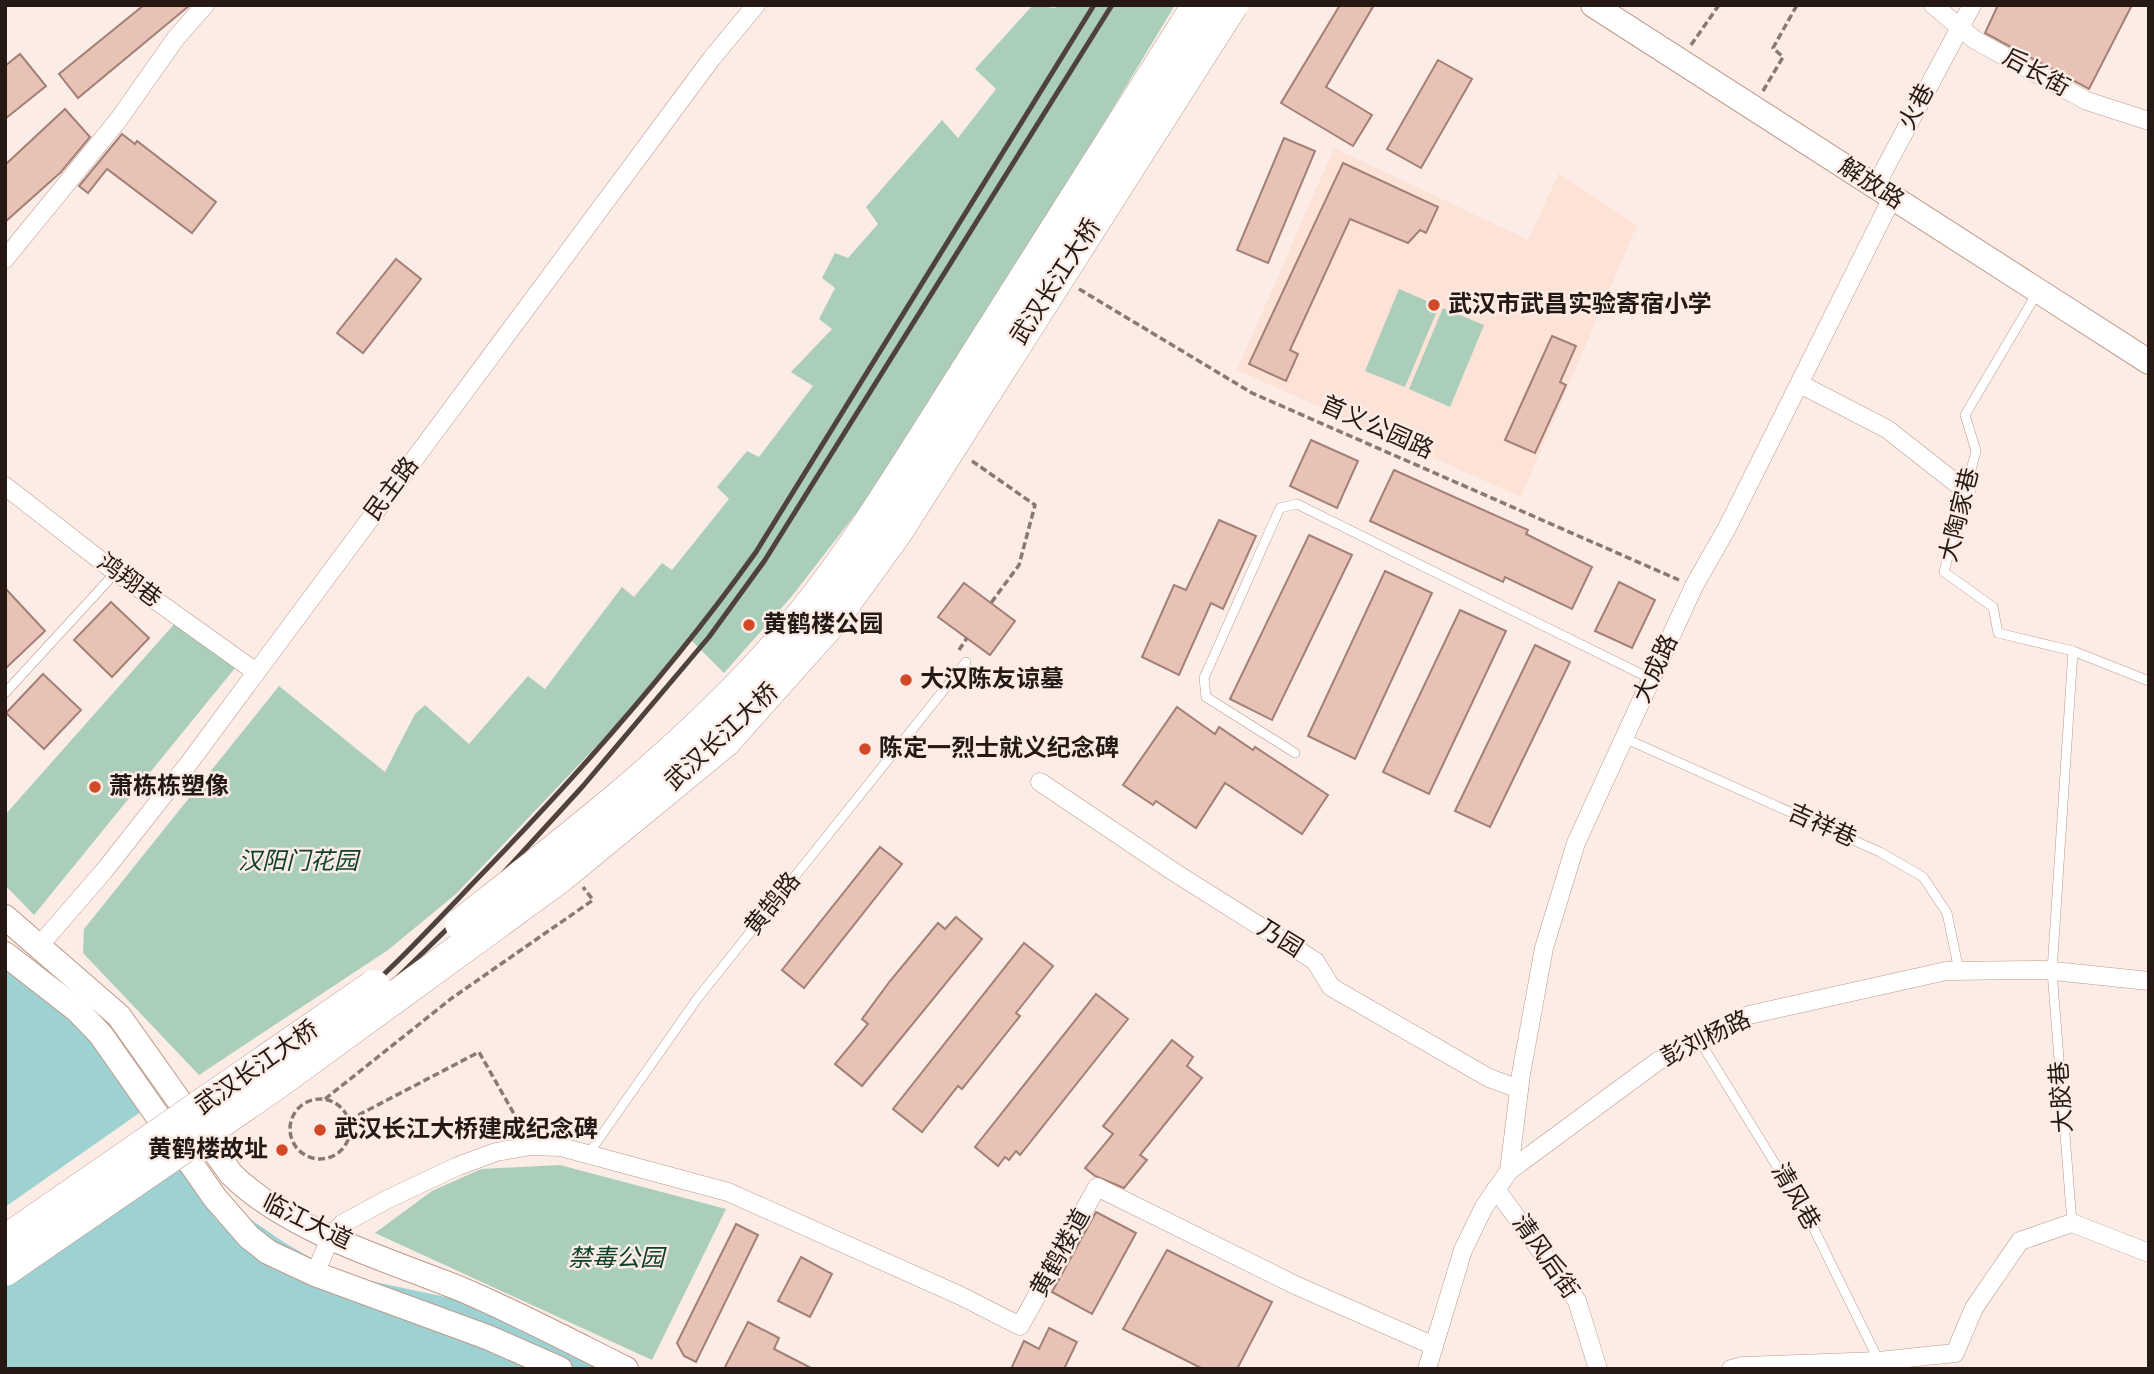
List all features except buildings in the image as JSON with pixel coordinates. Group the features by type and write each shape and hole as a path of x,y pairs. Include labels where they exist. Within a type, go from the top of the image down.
{"highway":[{"name":"武汉长江大桥","path":"5,1241 445,936 598,817 701,725 747,679 809,607 871,521 1198,5"},
{"name":"武汉长江大桥","path":"5,1270 274,1085 569,869 725,741 831,622 897,531 1232,5"}],"main road":[{"name":"解放路","path":"1594,5 2149,362"},
{"name":"临江大道","path":"5,917 119,1016 231,1174 271,1207 331,1236 502,1308 626,1369"},
{"name":"民主路","path":"13,960 39,946"},
{"name":"临江大道","path":"13,960 77,1010 101,1035 232,1220 268,1252 315,1275 487,1337 560,1369"}],"street":[{"path":"5,259 119,119 176,38 205,5"},
{"name":"后长街","path":"1933,5 1960,28 1989,47 2087,101 2149,121"},
{"name":"火巷","path":"1883,193 1972,5"},
{"name":"民主路","path":"39,946 104,871 190,763 752,7"},
{"name":"大成路","path":"1509,1171 1519,1089 1544,948 1572,856 1694,586 1800,384 1883,193"},
{"path":"1800,384 1887,429 1966,491"},
{"name":"鸿翔巷","path":"5,486 116,572 256,672"},
{"name":"乃园","path":"1040,782 1315,961 1331,987 1489,1078 1519,1089"},
{"name":"彭刘杨路","path":"1427,1369 1463,1250 1496,1189 1509,1171 1658,1061 1749,1015 1946,971 2052,971 2149,981"},
{"path":"315,1275 331,1236 342,1224 457,1166 496,1152 531,1146 561,1147 589,1153"},
{"name":"黄鹤楼道","path":"589,1153 728,1192 961,1296 1020,1326 1097,1187 1295,1285 1434,1346"},
{"name":"清风后街","path":"1496,1189 1577,1301 1598,1369"},
{"path":"1731,1369 1743,1366 1879,1361 1955,1353 1974,1308 2020,1241 2072,1223 2149,1253"}],"lane":[{"name":"大陶家巷","path":"2038,292 1965,415 1976,451 1944,572 1993,607 1998,632 2073,651"},
{"path":"1295,753 1206,698 1204,678 1280,508 1297,504 1651,679"},
{"path":"5,693 116,572"},
{"path":"2052,971 2073,651 2149,681"},
{"name":"黄鹄路","path":"589,1153 697,999 967,662"},
{"name":"吉祥巷","path":"1624,738 1880,852 1923,877 1947,913 1959,971"},
{"name":"大胶巷","path":"2052,971 2072,1223"},
{"name":"清风巷","path":"1699,1040 1808,1217 1879,1361"}],"path":[{"path":"1679,61 1719,5"},
{"path":"1753,108 1783,57 1773,48 1797,5"},
{"name":"首义公园路","path":"1059,276 1252,393 1694,586"},
{"path":"951,446 1035,505 1019,565 991,603"},
{"path":"325,1100 344,1111 349,1120 348,1140 337,1154 317,1159 299,1151 290,1132 292,1119 305,1104 325,1100 452,998 593,900 569,869"},
{"path":"349,1120 479,1052 531,1146"}],"shaded area":[{"name":"武汉市武昌实验寄宿小学","path":"1334,148 1528,240 1559,173 1637,225 1521,497 1237,370"}],"green space":[{"name":"汉阳门花园","path":"1033,5 1055,8 1057,5 1175,5 1081,161 864,503 792,596 724,673 691,640 609,733 456,894 388,950 199,1075 83,953 84,929 279,686 385,772 415,714 425,705 469,744 528,676 545,689 622,587 634,597 662,563 672,570 729,499 717,487 747,451 759,457 813,386 791,372 832,329 819,319 835,288 822,278 835,253 848,258 878,224 866,207 942,120 958,138 996,89 975,69"},
{"path":"1399,289 1439,306 1405,387 1365,371"},
{"path":"1443,308 1484,325 1450,407 1409,389"},
{"path":"176,622 235,668 34,915 5,885 5,815"},
{"name":"禁毒公园","path":"560,1165 726,1209 652,1360 375,1233 432,1191 481,1169"}],"water":[{"path":"5,947 60,1004 240,1212 285,1243 318,1262 361,1279 469,1302 621,1369 5,1369"}],"pier":[{"path":"155,1102 198,1154 5,1287 5,1207"}],"railway":[{"path":"333,1020 407,951 551,801 658,679 724,595 756,552 1094,5"},
{"path":"5,1261 309,1051 397,978 497,880 583,786 709,637 765,560 1112,5"}],"place":[{"name":"武汉市武昌实验寄宿小学","path":"1434,305"},
{"name":"黄鹤楼公园","path":"749,625"},
{"name":"大汉陈友谅墓","path":"906,680"},
{"name":"陈定一烈士就义纪念碑","path":"865,749"},
{"name":"萧栋栋塑像","path":"95,787"},
{"name":"武汉长江大桥建成纪念碑","path":"320,1130"},
{"name":"黄鹤楼故址","path":"282,1150"}]}
